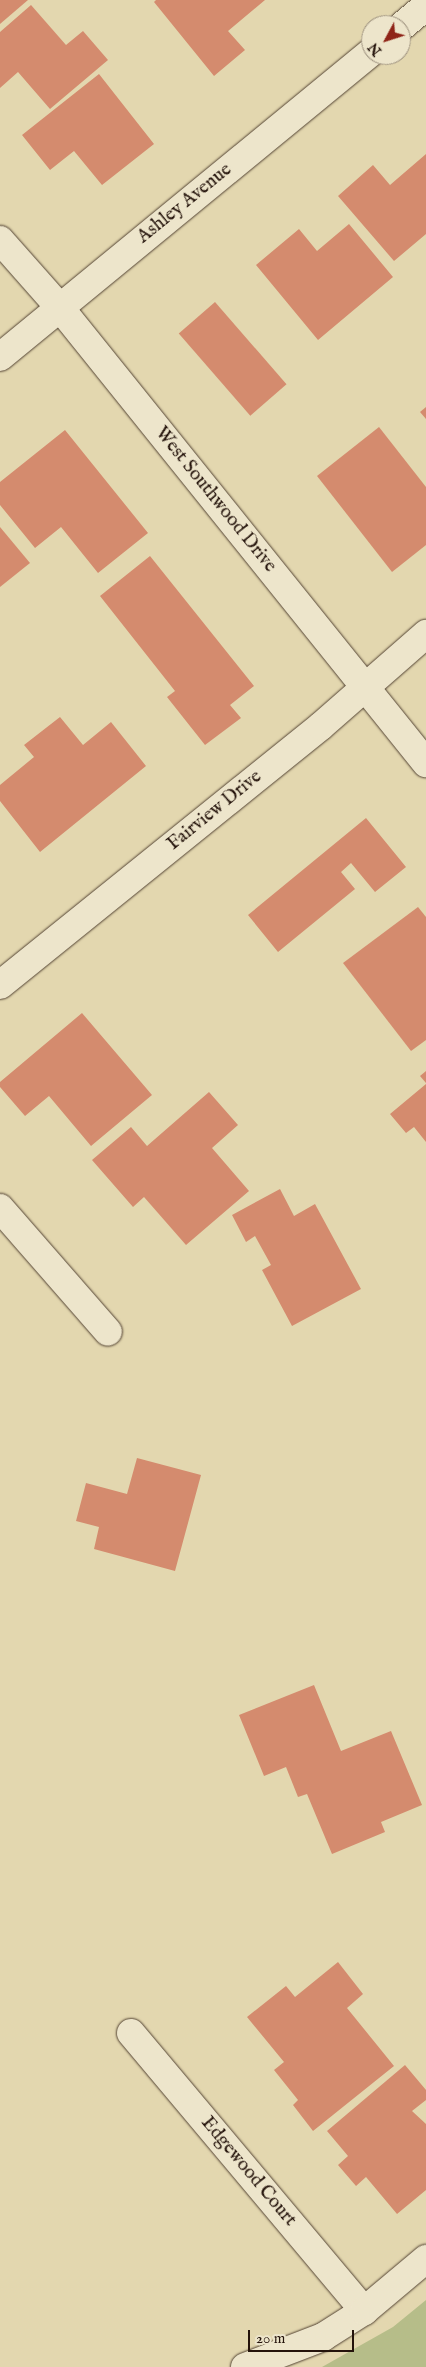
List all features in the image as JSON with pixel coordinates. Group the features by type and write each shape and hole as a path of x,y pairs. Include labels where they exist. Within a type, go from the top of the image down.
{"street":[{"path":"411,19 426,6"},
{"name":"Ashley Avenue","path":"0,357 361,60"},
{"name":"West Southwood Drive","path":"0,240 60,309 365,684 426,763"},
{"name":"Fairview Drive","path":"0,985 321,726 365,684 426,634"},
{"path":"0,1208 108,1332"},
{"name":"Edgewood Court","path":"132,2033 364,2311"},
{"path":"245,2367 323,2337 364,2311 426,2259"}],"green space":[{"path":"426,2300 426,2367 322,2367 393,2327"}],"building":[{"path":"0,0 28,0 0,24"},
{"path":"156,0 265,0 228,31 245,50 214,76 154,2"},
{"path":"31,5 66,45 83,31 108,60 50,109 18,72 0,88 0,32"},
{"path":"99,74 154,144 102,185 74,151 50,170 22,135"},
{"path":"426,154 426,234 394,261 338,196 373,165 390,185"},
{"path":"349,224 393,277 318,340 256,265 299,229 317,251"},
{"path":"215,302 287,384 250,416 179,333"},
{"path":"426,407 426,419 420,412"},
{"path":"379,427 426,487 426,545 392,572 317,476"},
{"path":"65,430 148,533 98,573 61,527 35,548 0,505 0,482"},
{"path":"0,527 30,563 0,587"},
{"path":"150,556 254,686 230,705 241,718 205,745 167,697 175,691 100,596"},
{"path":"60,717 83,745 111,722 146,766 40,852 0,801 0,785 34,757 24,745"},
{"path":"366,818 406,867 375,892 351,863 341,872 355,889 278,952 248,915"},
{"path":"418,907 426,917 426,1040 411,1051 343,963"},
{"path":"82,1013 152,1095 91,1146 49,1096 25,1116 0,1087 0,1082"},
{"path":"426,1071 426,1083 420,1076"},
{"path":"426,1084 426,1142 414,1127 406,1133 390,1114"},
{"path":"209,1092 238,1125 212,1148 249,1191 186,1245 144,1197 133,1207 92,1160 131,1127 147,1146"},
{"path":"280,1189 294,1216 315,1204 361,1289 292,1326 262,1270 271,1265 255,1236 246,1242 232,1215"},
{"path":"137,1458 201,1475 175,1571 94,1549 99,1527 76,1521 86,1483 127,1494"},
{"path":"314,1685 341,1751 391,1731 422,1805 381,1822 385,1832 332,1854 307,1794 298,1797 286,1767 264,1776 239,1715"},
{"path":"338,1962 363,1994 347,2008 394,2066 313,2131 293,2105 298,2100 274,2070 284,2062 247,2017 286,1986 295,1997"},
{"path":"405,2065 426,2090 426,2100 412,2111 426,2124 426,2190 397,2214 366,2177 356,2186 338,2165 348,2156 327,2131"}]}
